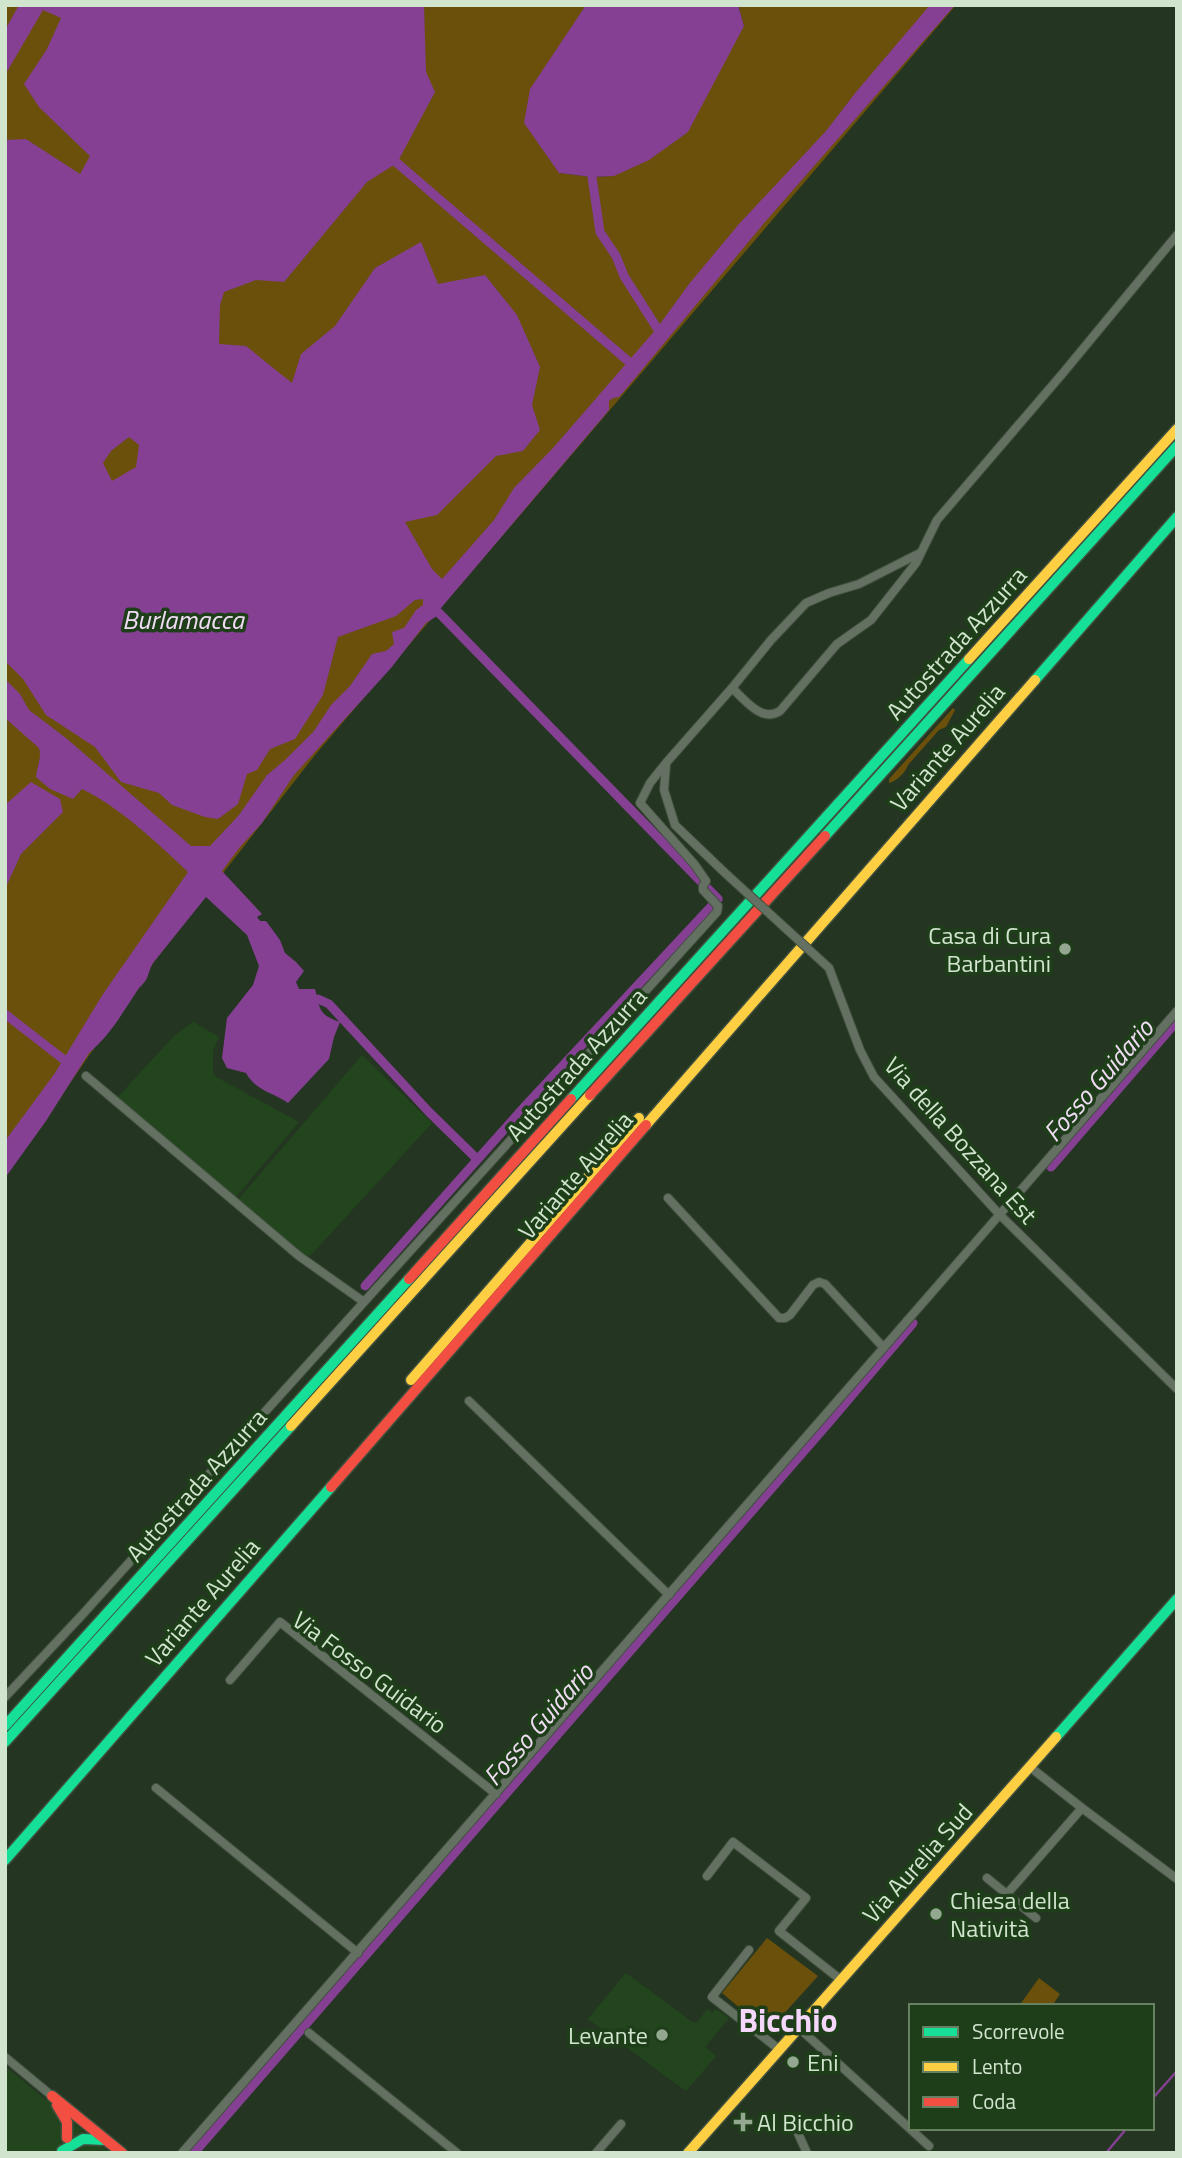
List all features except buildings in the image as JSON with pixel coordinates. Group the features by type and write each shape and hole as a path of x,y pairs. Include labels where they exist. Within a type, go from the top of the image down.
{"main road":[{"name":"Autostrada Azzurra","path":"5,1726 1177,429"},
{"name":"Autostrada Azzurra","path":"5,1742 1177,446"},
{"name":"Variante Aurelia","path":"5,1846 1177,504"},
{"name":"Variante Aurelia","path":"5,1860 1177,517"},
{"name":"Via Aurelia Sud","path":"688,2153 1177,1599"},
{"path":"52,2096 122,2153"},
{"path":"52,2096 66,2122 67,2138 61,2152"},
{"path":"67,2138 85,2123"},
{"path":"80,2140 85,2123"},
{"path":"61,2152 80,2140 106,2141"}],"street":[{"path":"732,688 761,713 774,715 837,644 871,620 916,563 937,520 1177,235"},
{"path":"5,1697 712,919 715,903 703,890 704,883 695,865 640,803 650,783 771,640 806,603 859,584 920,553"},
{"name":"Via della Bozzana Est","path":"666,763 664,790 675,825 829,968 860,1050 874,1077 999,1214 1177,1389"},
{"path":"181,2153 1177,1012"},
{"path":"86,1076 299,1256 364,1302"},
{"path":"668,1198 779,1318 790,1315 813,1285 819,1282 825,1284 883,1347"},
{"path":"469,1401 669,1595"},
{"name":"Via Fosso Guidario","path":"230,1680 280,1622 496,1794"},
{"path":"1030,1767 1177,1879"},
{"path":"156,1788 358,1953"},
{"path":"1006,1895 1082,1808"},
{"path":"707,1876 733,1842 806,1898 779,1931 841,1980"},
{"path":"986,1878 1036,1918"},
{"path":"749,1950 712,1997 780,2050"},
{"path":"799,2028 909,2128"},
{"path":"309,2033 457,2153"},
{"path":"5,2057 52,2096"},
{"path":"596,2153 621,2123"},
{"path":"911,2130 929,2146"},
{"path":"797,2131 807,2153"}],"shaded area":[{"path":"5,5 586,5 569,33 559,173 592,177 614,176 744,26 738,5 956,5 315,755 153,963 5,1177"},
{"path":"953,708 955,710 946,727 939,730 905,771 889,783 889,779"},
{"path":"193,1022 219,1037 213,1051 213,1072 216,1077 299,1122 234,1199 116,1099 174,1036"},
{"path":"362,1055 432,1123 310,1256 300,1253 237,1201"},
{"path":"767,1938 818,1976 771,2028 722,1993"},
{"name":"Levante","path":"626,1973 692,2022 697,2023 707,2009 712,2013 716,2009 729,2018 705,2047 716,2056 686,2091 588,2019"},
{"path":"1039,1978 1060,1994 1053,2004 1020,2004"},
{"path":"5,2066 110,2153 5,2153"}],"water":[{"name":"Burlamacca","path":"19,5 424,5 426,72 435,92 397,163 367,182 284,282 256,280 224,292 220,305 219,344 246,346 292,383 301,354 335,326 375,268 421,242 438,284 485,275 517,315 540,367 532,405 540,430 523,451 496,456 437,515 405,522 432,569 442,579 494,520 514,488 553,448 657,328 689,284 739,224 826,131 930,5 955,5 765,222 619,397 609,401 609,410 437,616 426,623 391,668 294,775 262,823 222,871 262,914 257,917 260,921 266,921 280,940 285,953 304,971 296,982 299,989 315,989 319,1006 324,1013 340,1022 329,1059 288,1103 259,1088 246,1073 227,1068 222,1058 227,1018 253,985 259,966 247,935 206,897 153,963 145,982 110,1031 89,1053 46,1121 5,1178 5,1141 55,1073 103,994 188,872 138,826 111,806 82,789 73,799 50,789 36,777 40,759 39,748 5,718 5,679 20,694 29,710 66,738 191,846 210,846 239,815 267,775 314,731 372,654 386,651 394,644 392,632 404,628 416,610 423,605 423,599 415,600 396,616 338,637 323,695 295,739 270,749 257,770 247,774 238,804 218,819 172,805 159,793 121,782 95,747 46,715 23,679 5,661 5,140 26,139 80,174 90,156 39,107 24,84 47,49 61,18 43,10 5,75 5,30","holes":["129,437 139,445 136,467 112,481 103,463 111,451"]},
{"path":"586,5 738,5 744,26 688,132 649,160 614,176 592,177 559,173 524,123 530,89"},
{"path":"31,782 60,799 63,812 21,854 5,889 5,805"}],"waterway":[{"path":"397,163 628,361"},
{"path":"592,177 600,232 657,328"},
{"path":"365,1286 526,1105 718,899 439,613"},
{"path":"318,999 329,1004 429,1112 477,1159"},
{"path":"5,1014 63,1059"},
{"name":"Fosso Guidario","path":"1051,1167 1177,1021"},
{"name":"Fosso Guidario","path":"194,2153 913,1323"},
{"path":"1154,2097 1177,2071"},
{"path":"1106,2153 1125,2130"}],"traffic: fast":[{"path":"825,836 1177,446"},
{"path":"1035,680 1177,517"},
{"path":"571,1099 969,659"},
{"path":"5,1726 409,1279"},
{"path":"5,1742 291,1426"},
{"path":"5,1860 331,1487"},
{"path":"1056,1737 1177,1599"},
{"path":"62,2151 83,2139 105,2140"}],"traffic: slow":[{"path":"969,659 1177,429"},
{"path":"646,1125 1035,680"},
{"path":"291,1426 590,1095"},
{"path":"411,1380 639,1118"},
{"path":"688,2153 1056,1737"}],"traffic: jam":[{"path":"590,1095 825,836"},
{"path":"409,1279 571,1099"},
{"path":"331,1487 646,1125"},
{"path":"52,2096 122,2153"},
{"path":"57,2105 67,2122 67,2138"}],"place":[{"name":"Casa di Cura Barbantini","path":"1065,949"},
{"name":"Chiesa della Natività","path":"936,1914"},
{"name":"Levante","path":"662,2035"},
{"name":"Eni","path":"793,2062"},
{"name":"Al Bicchio","path":"743,2122"}],"district":[{"name":"Bicchio","path":"788,2020"}]}
